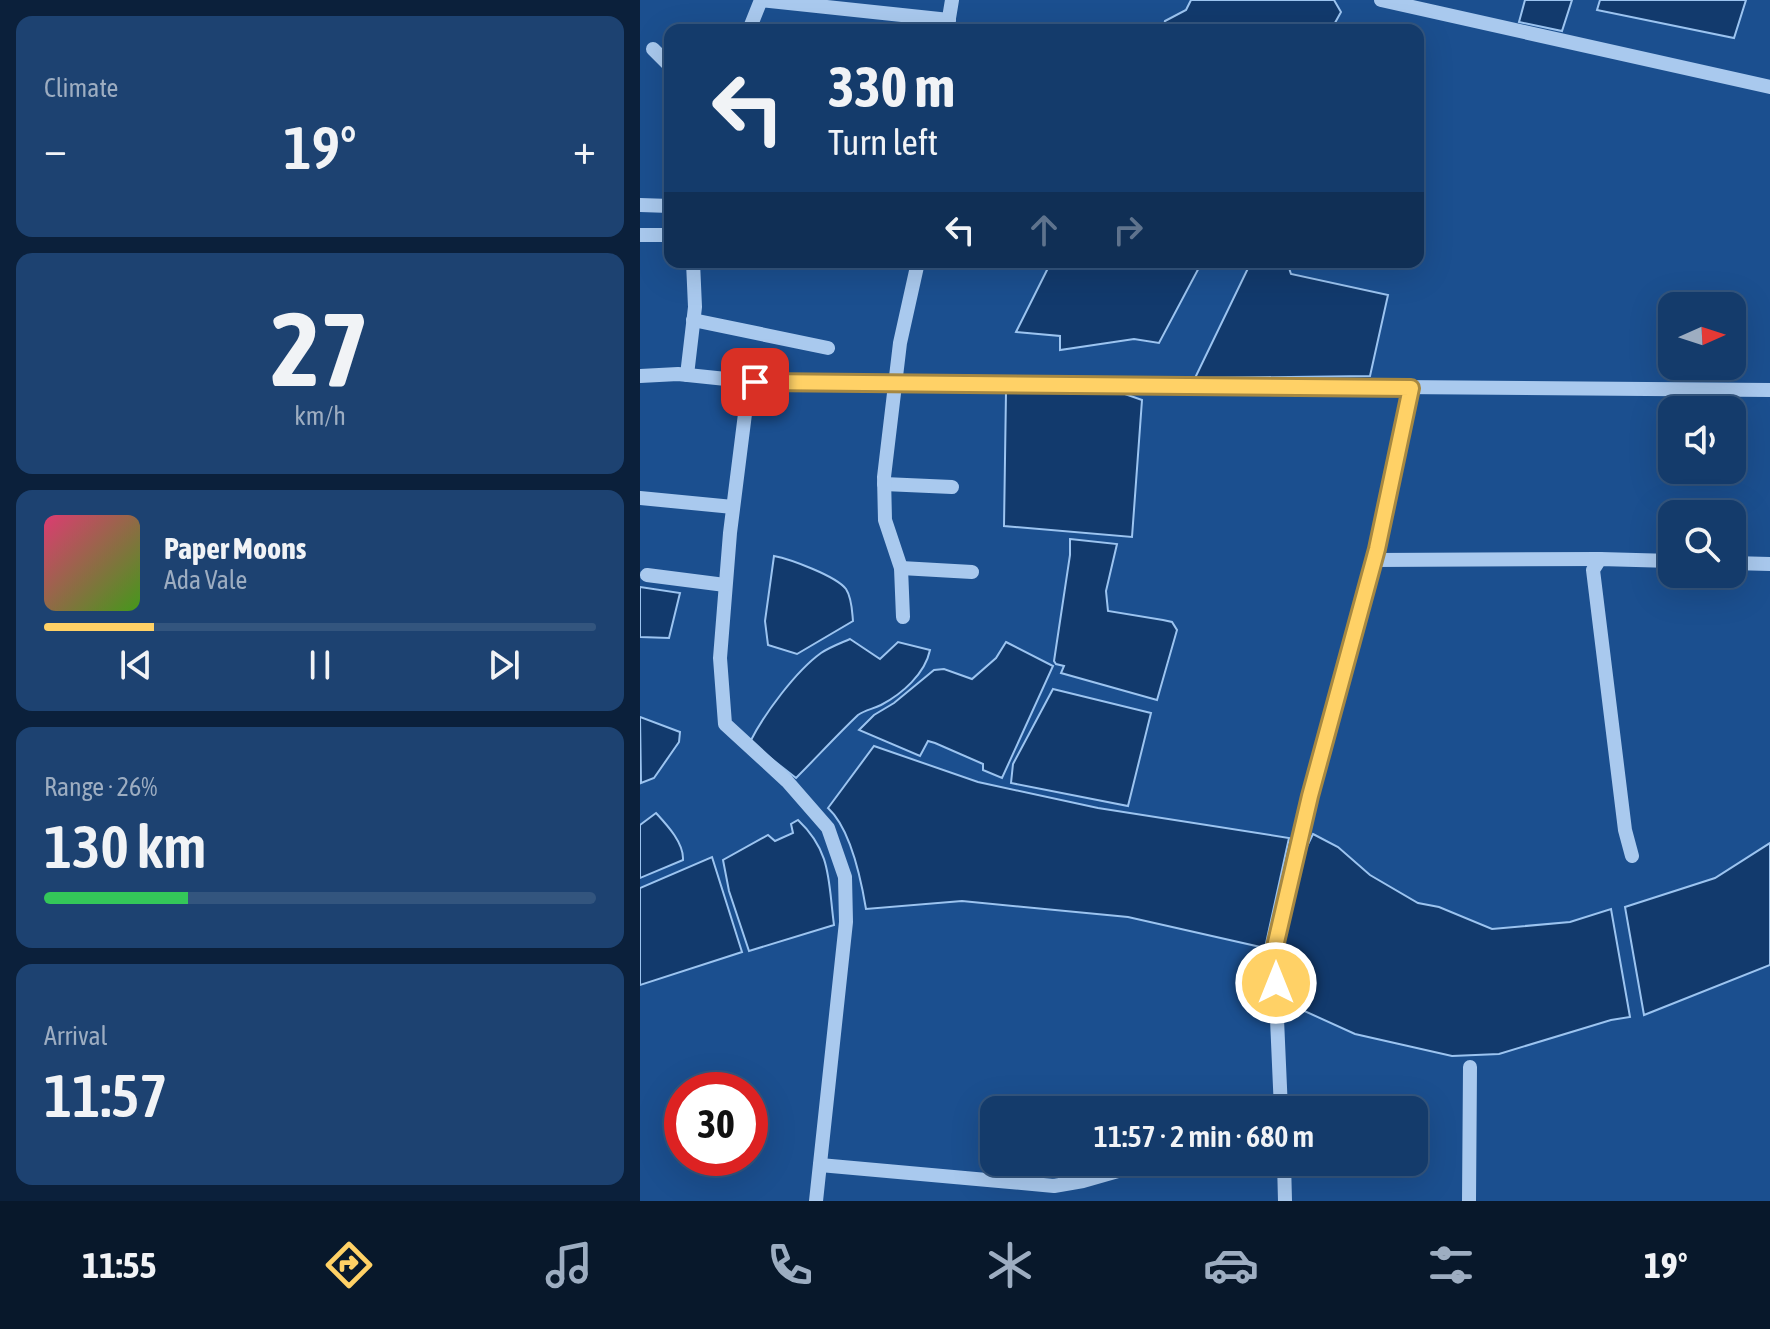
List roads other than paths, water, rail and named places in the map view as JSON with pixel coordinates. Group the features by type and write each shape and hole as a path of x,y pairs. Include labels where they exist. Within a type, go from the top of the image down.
{"street":[{"path":"751,24 761,0 941,24"},
{"path":"948,24 952,0"},
{"path":"1381,0 1770,87"},
{"path":"653,49 664,60"},
{"path":"640,205 664,206"},
{"path":"640,235 664,235"},
{"path":"687,375 693,320 693,268"},
{"path":"903,617 901,568 885,520 884,484 895,383 917,268"},
{"path":"693,320 828,348"},
{"path":"640,376 687,375 749,382 1770,390"},
{"path":"749,382 725,585 720,658 725,724 787,781 828,828 845,877 846,922 816,1201"},
{"path":"1280,1096 1274,951 1310,796 1374,560 1411,388"},
{"path":"884,484 952,487"},
{"path":"640,498 733,507"},
{"path":"1600,559 1593,570 1625,830 1632,856"},
{"path":"1374,560 1658,561"},
{"path":"1746,563 1770,564"},
{"path":"901,568 972,572"},
{"path":"647,575 725,585"},
{"path":"1469,1201 1470,1067"},
{"path":"820,1165 1054,1186 1095,1176"},
{"path":"1284,1176 1285,1201"}],"water":[{"path":"1191,0 1334,0 1341,12 1334,24 1164,24 1186,10"},
{"path":"1525,0 1572,0 1562,31 1519,22"},
{"path":"1600,0 1746,0 1734,38 1597,10"},
{"path":"1048,268 1199,268 1159,343 1134,339 1060,350 1060,336 1016,332"},
{"path":"1248,268 1289,268 1291,274 1388,295 1370,376 1195,378"},
{"path":"1006,392 1125,394 1142,400 1132,537 1004,526"},
{"path":"1070,539 1117,544 1106,591 1108,611 1172,622 1177,630 1157,700 1061,673 1064,666 1054,661"},
{"path":"774,556 812,569 841,584 849,596 853,621 797,654 768,645 765,621"},
{"path":"640,587 680,593 669,638 640,637"},
{"path":"850,639 880,659 898,642 930,650 912,682 881,705 858,715 796,778 750,742 772,706 801,671 821,653"},
{"path":"1006,642 1053,666 1002,778 983,770 983,764 935,743 928,741 920,756 859,730 934,670 944,669 972,679 996,658"},
{"path":"1053,689 1151,713 1128,806 1011,783 1013,764"},
{"path":"640,717 680,732 679,742 654,778 641,783"},
{"path":"874,746 978,782 1098,808 1289,838 1265,948 1128,917 962,901 866,909 849,841 828,808"},
{"path":"656,813 678,841 683,860 640,878 640,825"},
{"path":"798,820 823,856 834,925 749,951 729,891 723,860 768,835 775,841 793,833 791,824"},
{"path":"1313,834 1338,847 1370,875 1418,903 1439,907 1492,929 1570,922 1611,909 1630,1017 1499,1054 1452,1056 1355,1034 1289,1004 1284,937 1294,873"},
{"path":"1770,843 1770,965 1644,1015 1625,907 1715,878"},
{"path":"712,857 742,952 640,985 640,888"}]}
